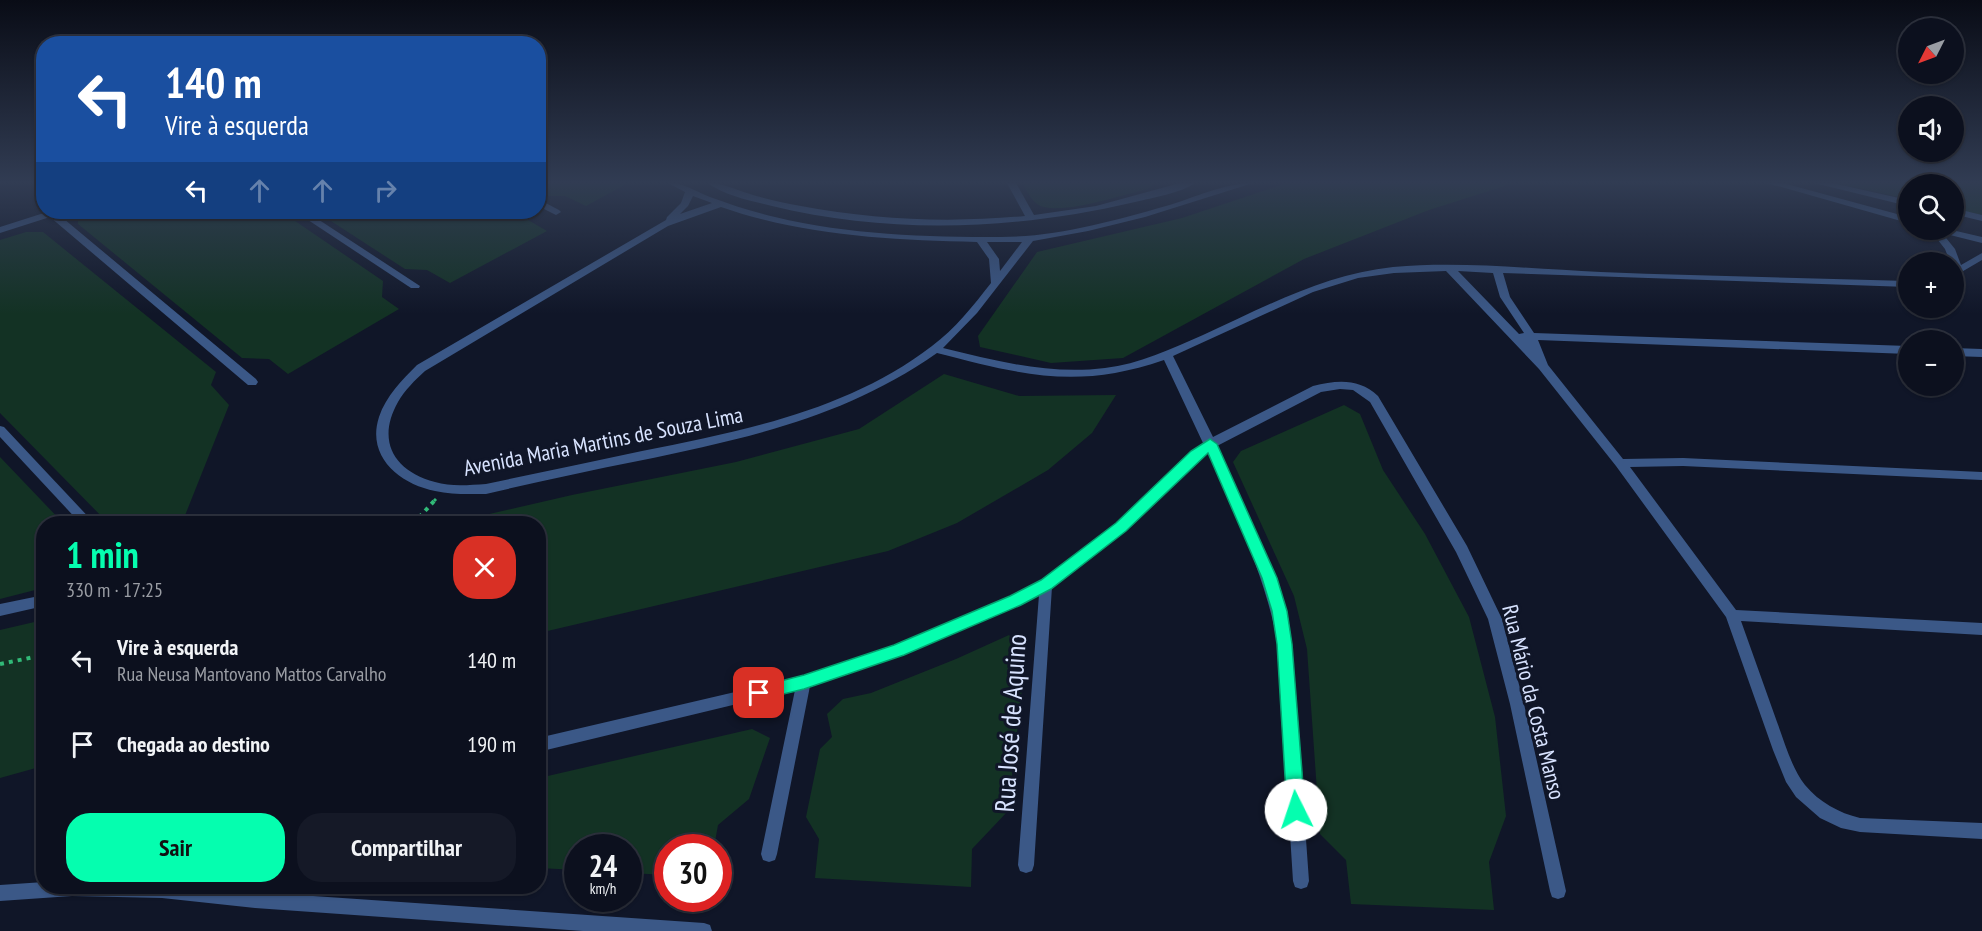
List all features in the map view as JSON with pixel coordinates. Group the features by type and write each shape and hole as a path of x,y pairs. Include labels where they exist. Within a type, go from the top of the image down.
{"street":[{"path":"70,226 252,382"},
{"path":"323,226 415,286"},
{"name":"Avenida Maria Martins de Souza Lima","path":"661,226 421,368 401,387 386,412 382,426 380,439 385,452 396,466 412,479 444,488 486,489 735,435 798,419 844,402 870,389 934,350 951,335 1030,238"},
{"path":"814,226 851,234 980,239 1030,238 1097,226"},
{"path":"1964,235 1982,240"},
{"path":"980,239 994,259 995,282"},
{"path":"1964,267 1982,256"},
{"path":"1449,268 1542,366 1620,463 1732,615 1791,777 1812,804 1841,821 1860,825 1982,831"},
{"path":"934,350 999,366 1073,376 1124,369 1167,355 1309,290 1357,275 1394,270 1449,268 1604,276 1898,284"},
{"path":"1497,270 1505,297 1531,336 1542,366"},
{"path":"1515,338 1531,336 1898,350"},
{"path":"1964,352 1982,353"},
{"path":"1167,355 1270,578 1279,611 1285,644 1301,881"},
{"name":"Rua Mário da Costa Manso","path":"1210,444 1317,389 1331,385 1351,385 1368,392 1374,399 1462,550 1495,619 1517,704 1558,891"},
{"path":"0,430 81,516"},
{"path":"546,743 804,682 924,640 1046,585 1121,527 1196,454 1210,444"},
{"path":"1620,463 1683,462 1982,476"},
{"name":"Rua José de Aquino","path":"1026,864 1046,585"},
{"path":"0,610 36,602"},
{"path":"1732,615 1982,629"},
{"path":"769,854 804,682"},
{"path":"0,893 36,890"},
{"path":"199,894 255,900 704,931"}],"path":[{"path":"421,516 444,488"},
{"path":"0,664 36,657"}],"green space":[{"path":"81,226 303,226 383,281 382,297 399,309 288,374 269,359 242,358"},
{"path":"339,226 539,226 547,231 450,283 427,270 405,269"},
{"path":"1146,226 1387,226 1304,259 1123,358 1051,363 980,347 978,336 1037,252"},
{"path":"26,232 43,232 216,372 211,385 229,405 185,516 101,516 0,413 0,240"},
{"path":"944,374 1019,396 1116,395 1092,433 1048,470 957,523 888,551 546,631 546,516 480,516 736,462 859,429"},
{"path":"1344,405 1360,414 1383,470 1425,534 1469,617 1495,717 1506,816 1489,862 1494,910 1351,904 1346,860 1320,834 1307,649 1294,596 1233,462 1241,451"},
{"path":"0,457 56,516 36,516 36,590 0,599"},
{"path":"36,622 36,768 0,778 0,630"},
{"path":"1009,635 1026,654 1008,811 972,849 971,887 815,878 819,839 806,817 820,749 832,737 827,714 843,699 871,693"},
{"path":"752,729 770,738 749,799 718,825 716,834 654,834 654,874 642,874 642,834 564,834 564,869 546,868 546,776"}],"route":[{"path":"759,693 804,682 898,651 1046,585 1121,527 1196,454 1210,444 1270,578 1279,611 1285,644 1296,810"}]}
